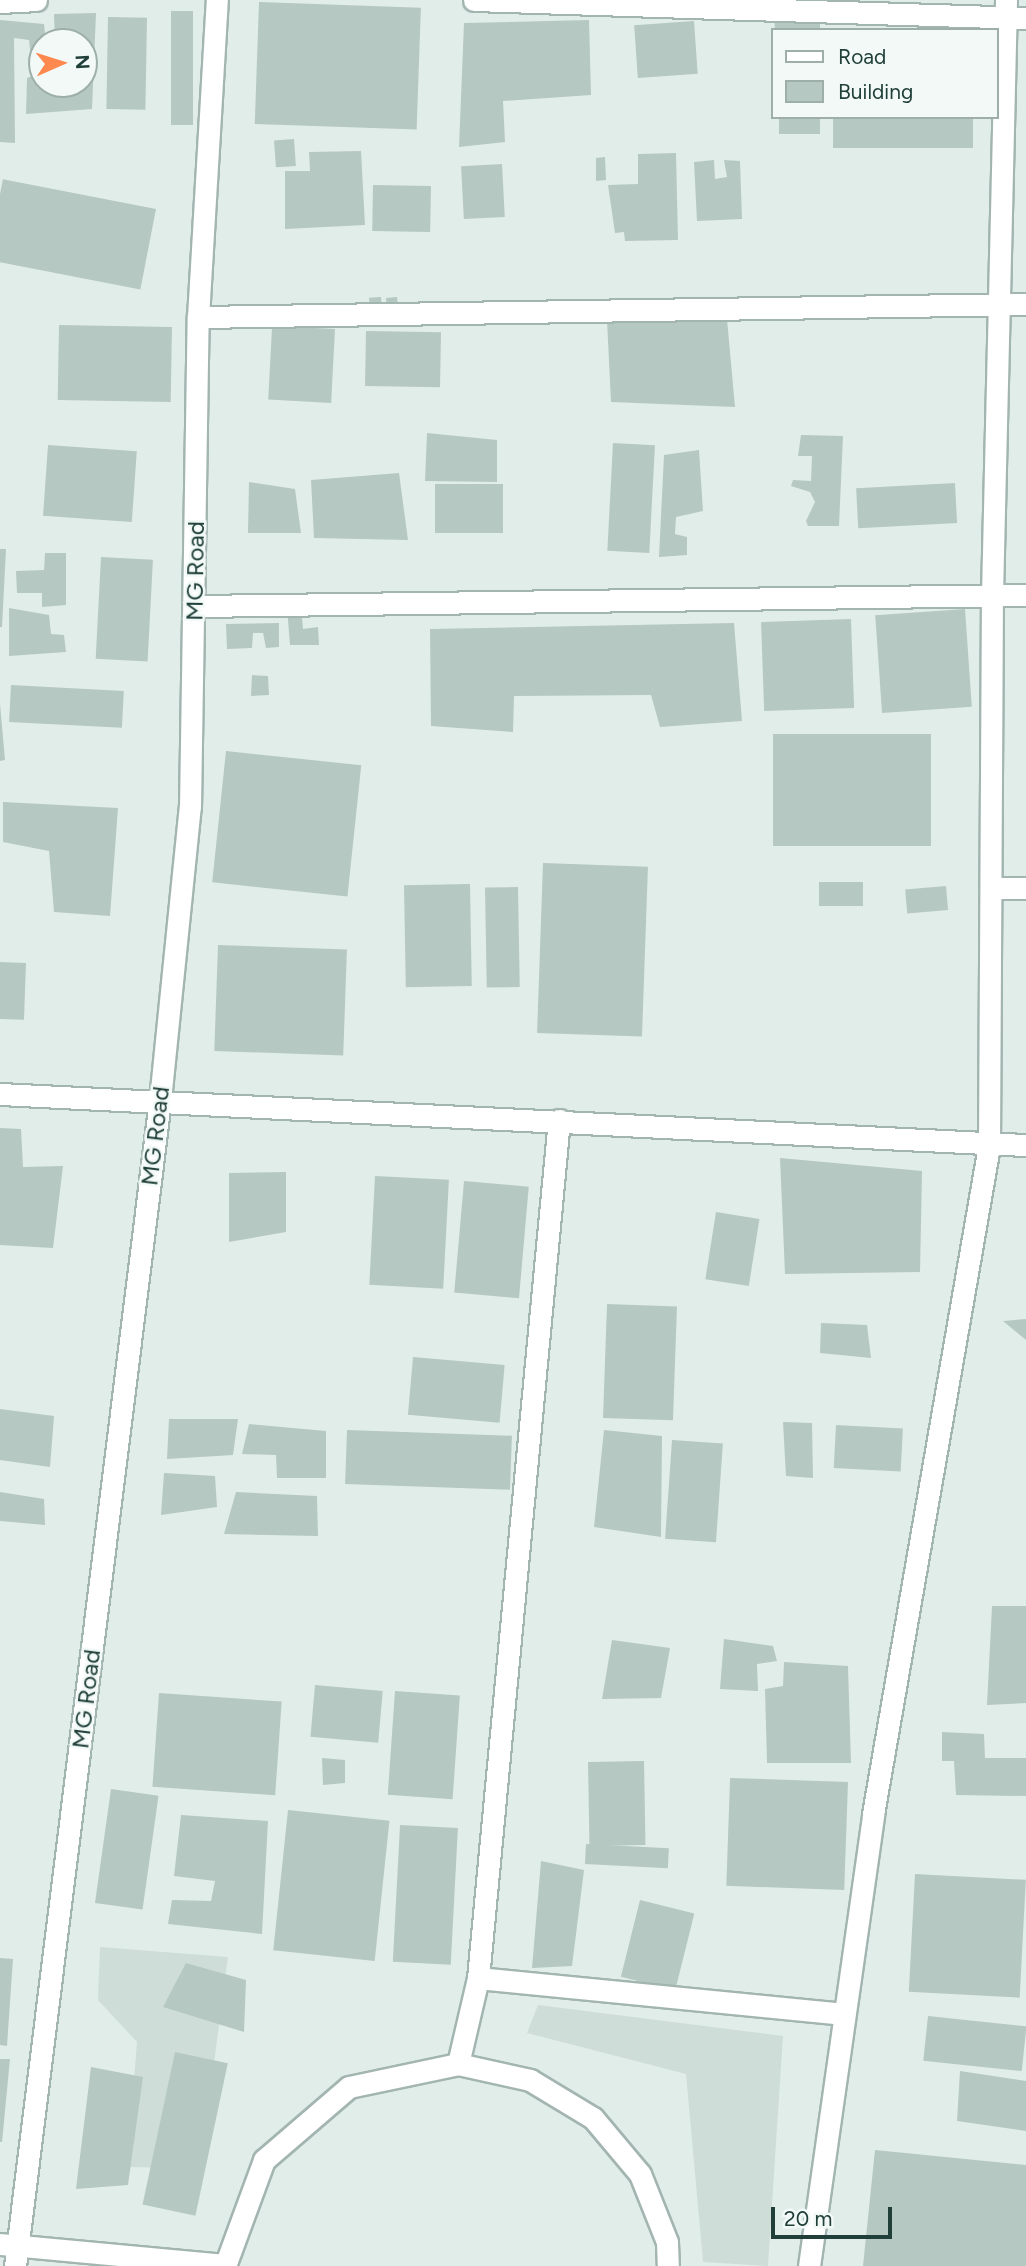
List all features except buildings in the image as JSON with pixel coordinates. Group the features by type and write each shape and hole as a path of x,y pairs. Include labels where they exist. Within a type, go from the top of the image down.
{"street":[{"path":"0,2 36,0"},
{"name":"MG Road","path":"11,2252 160,1100 190,807 198,317 217,0"},
{"path":"474,0 1012,12 997,304 992,595 989,1146 873,1814 809,2266"},
{"path":"198,317 1026,304"},
{"path":"195,607 1026,594"},
{"path":"992,888 1026,888"},
{"path":"0,1094 160,1100 989,1146 1026,1145"},
{"path":"458,2064 478,1978 559,1121"},
{"path":"478,1978 844,2014"},
{"path":"11,2252 91,2249 225,2265 264,2160 349,2087 458,2064 530,2080 593,2118 640,2174 667,2242 668,2266"}],"shaded area":[{"path":"100,1947 228,1957 211,2086 183,2168 127,2167 137,2042 98,2000"},
{"path":"538,2005 783,2036 768,2266 703,2262 686,2074 527,2033"}]}
